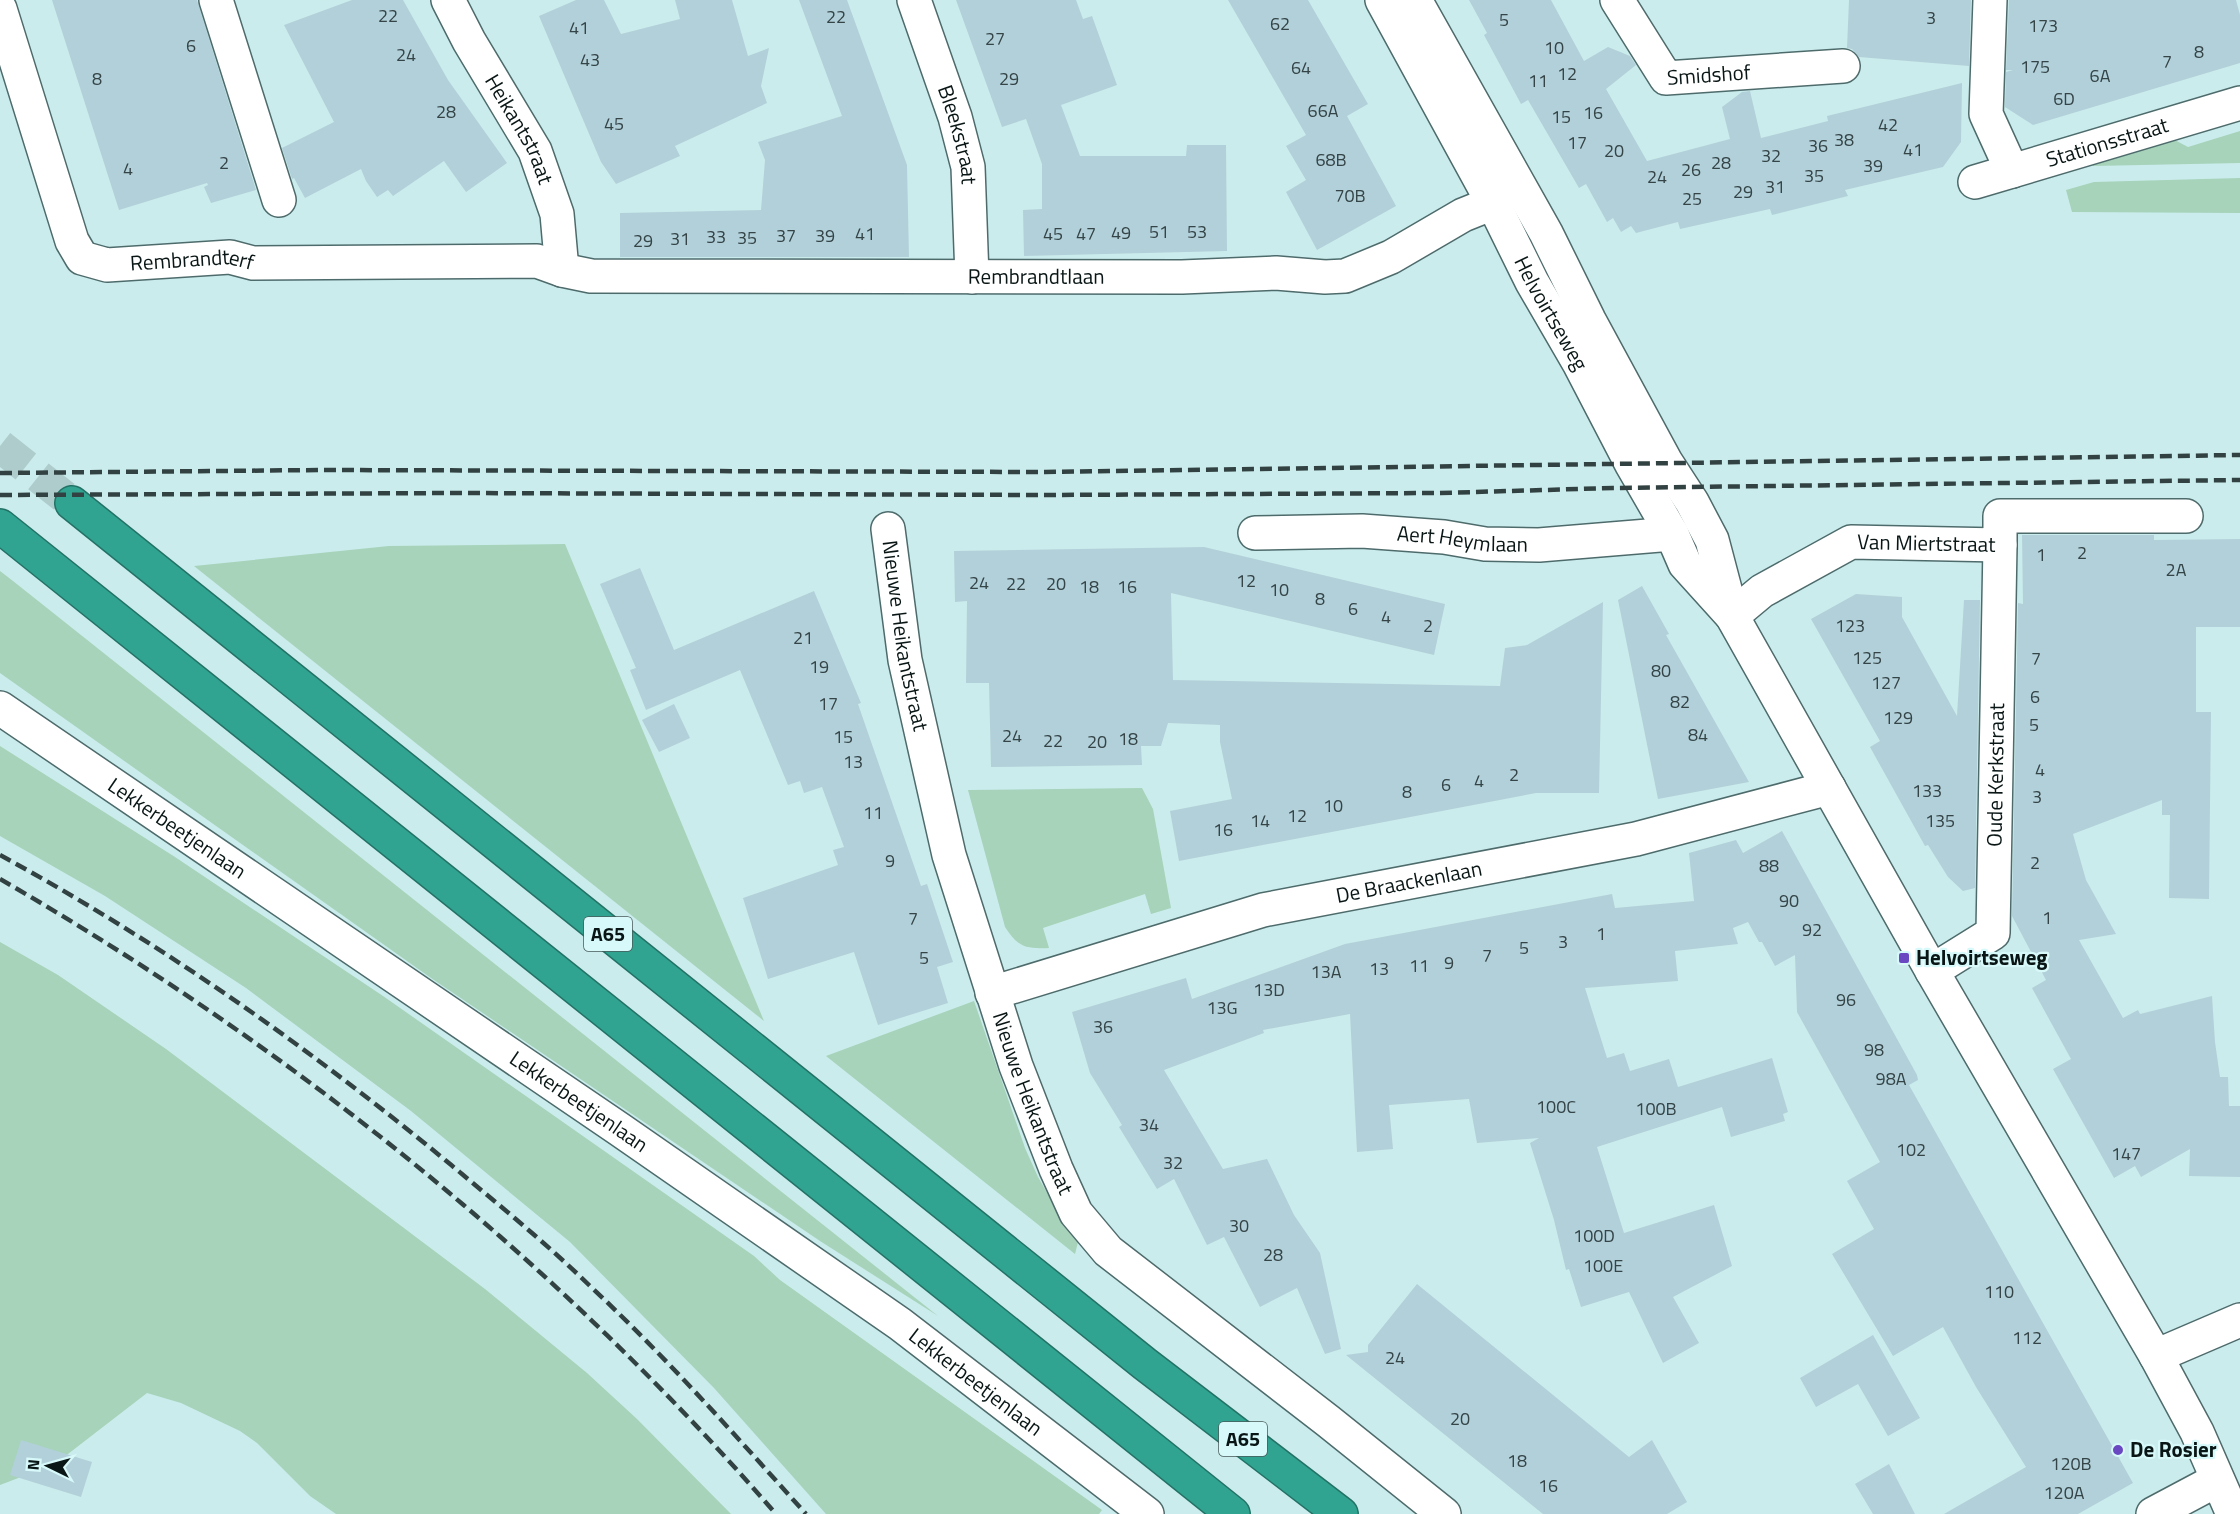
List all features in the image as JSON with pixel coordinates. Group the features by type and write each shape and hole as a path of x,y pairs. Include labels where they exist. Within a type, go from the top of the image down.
{"highway":[{"name":"A65","path":"72,503 1145,1364 1341,1514"},
{"path":"0,526 1233,1514"}],"street":[{"path":"216,0 279,200"},
{"name":"Heikantstraat","path":"448,0 469,41 535,151 557,214 562,270"},
{"name":"Bleekstraat","path":"914,0 955,117 969,167 972,277"},
{"name":"Helvoirtseweg","path":"1382,0 1493,203 1532,282 1672,534 1685,564 1732,616 1932,971 2156,1356 2197,1432 2233,1514"},
{"name":"Helvoirtseweg","path":"1415,0 1546,233 1589,320 1666,462 1712,540 1732,616"},
{"name":"Smidshof","path":"1617,0 1666,78 1843,66"},
{"path":"1990,0 1986,114 2012,171"},
{"name":"Rembrandterf","path":"0,9 72,241 82,258 107,265 230,256 253,263 537,261 562,270"},
{"name":"Stationsstraat","path":"1975,182 2240,103"},
{"name":"Rembrandtlaan","path":"562,270 591,276 1182,277 1276,273 1325,277 1345,276 1391,257 1463,215 1493,203"},
{"name":"Van Miertstraat","path":"1732,616 1762,591 1851,542 2000,545 2000,516 2186,516"},
{"name":"Nieuwe Heikantstraat","path":"888,529 905,660 949,855 1016,1066 1056,1169 1076,1212 1108,1251 1444,1514"},
{"name":"Aert Heymlaan","path":"1255,533 1362,531 1444,537 1485,544 1539,545 1672,534"},
{"name":"Oude Kerkstraat","path":"1932,971 1993,933 2000,545"},
{"name":"Lekkerbeetjenlaan","path":"0,708 620,1129 900,1324 1147,1514"},
{"name":"De Braackenlaan","path":"992,993 1263,910 1636,839 1829,788"},
{"path":"2156,1356 2240,1320"},
{"path":"2153,1514 2217,1480"}],"green space":[{"path":"2240,131 2240,163 2093,166 2091,160 2169,137 2188,147"},
{"path":"2240,178 2240,213 2072,212 2066,190 2094,182"},
{"path":"565,544 764,1021 194,566 389,546"},
{"path":"0,571 938,1316 820,1241 431,978 0,673"},
{"path":"0,746 175,857 383,996 754,1256 780,1280 1102,1510 1099,1514 826,1514 714,1388 570,1242 411,1111 246,988 105,896 0,836"},
{"path":"1142,788 1153,809 1171,908 1151,914 1145,894 1043,928 1049,948 1034,948 1018,943 1005,927 968,790"},
{"path":"0,942 58,975 166,1049 485,1289 587,1373 637,1419 731,1514 336,1514 310,1496 257,1443 240,1431 181,1403 147,1393 55,1464 0,1485"},
{"path":"974,1001 1025,1148 1057,1210 1079,1238 1075,1254 826,1056"}],"building":[{"path":"52,0 197,0 256,190 211,203 204,187 208,185 207,183 119,210"},
{"path":"352,0 403,0 448,80 507,163 466,192 444,161 393,196 388,190 377,197 361,169 305,198 294,178 292,179 282,148 334,122 284,25"},
{"path":"576,0 604,0 621,34 680,19 675,0 732,0 748,56 769,48 761,86 767,103 675,146 680,156 616,184 601,162 539,16"},
{"path":"799,0 847,0 907,165 909,257 620,257 620,213 761,210 765,160 758,142 842,116"},
{"path":"956,0 1076,0 1083,19 1092,16 1117,85 1061,105 1080,156 1186,156 1187,145 1226,145 1227,251 1024,256 1023,210 1042,209 1042,164 1026,119 1002,127"},
{"path":"1228,0 1308,0 1368,104 1347,116 1396,206 1317,250 1286,192 1306,180 1286,146 1306,135"},
{"path":"1469,0 1551,0 1584,61 1608,47 1630,56 1636,65 1606,89 1647,161 1730,139 1722,107 1742,92 1750,91 1761,138 1828,121 1827,116 1962,83 1961,142 1943,167 1845,190 1848,196 1772,215 1770,209 1680,229 1678,222 1636,233 1631,226 1621,232 1613,218 1607,222 1586,184 1579,188 1528,100 1521,104 1484,35 1487,33"},
{"path":"1849,0 1971,0 1969,66 1859,57 1852,49 1847,48"},
{"path":"2009,0 2236,0 2240,15 2240,63 2033,125 2005,107 2006,72 2013,70 2006,70"},
{"path":"2022,535 2154,535 2154,540 2240,539 2240,627 2196,627 2196,712 2211,712 2209,899 2169,898 2170,815 2162,815 2162,800 2073,834 2086,880 2116,934 2079,940 2123,1018 2138,1010 2140,1014 2212,996 2220,1077 2228,1077 2229,1106 2240,1106 2240,1177 2189,1176 2190,1149 2141,1177 2135,1166 2114,1178 2053,1069 2071,1059 2032,988 2046,980 2012,916 2018,603 2023,604"},
{"path":"1204,547 1445,604 1434,655 1171,593 1173,680 1500,686 1505,648 1527,645 1603,602 1599,793 1536,793 1179,861 1170,811 1232,799 1220,742 1220,725 1168,723 1161,746 1141,746 1142,765 991,767 989,683 966,683 967,601 955,602 954,551"},
{"path":"640,568 674,650 814,591 861,703 858,704 921,886 927,884 953,962 937,967 948,1003 878,1025 854,952 768,979 743,898 838,865 833,850 844,847 822,787 804,793 800,781 788,785 740,670 646,710 630,670 636,668 600,584"},
{"path":"1642,586 1669,634 1666,635 1749,782 1658,799 1618,600"},
{"path":"1856,594 1902,597 1902,617 1957,716 1964,600 1980,600 1975,888 1963,891 1948,877 1928,845 1925,846 1870,747 1880,741 1811,619"},
{"path":"674,704 690,738 659,752 642,720"},
{"path":"1782,831 1917,1075 1918,1080 1909,1085 2133,1483 2078,1514 1944,1514 2026,1467 1976,1387 1943,1327 1893,1356 1832,1254 1874,1229 1847,1181 1880,1162 1797,1012 1795,955 1775,966 1748,922 1733,928 1738,944 1675,951 1678,981 1585,988 1607,1058 1624,1053 1630,1071 1669,1059 1678,1087 1772,1058 1788,1112 1783,1114 1785,1121 1731,1137 1722,1107 1597,1147 1624,1233 1714,1205 1732,1266 1673,1297 1699,1343 1663,1363 1629,1292 1581,1307 1569,1269 1566,1270 1554,1220 1530,1143 1539,1138 1477,1143 1469,1099 1389,1105 1393,1149 1357,1152 1350,1014 1263,1030 1264,1033 1164,1070 1223,1169 1267,1159 1294,1215 1320,1253 1341,1349 1325,1354 1297,1288 1260,1307 1224,1237 1207,1245 1174,1179 1157,1189 1119,1127 1122,1125 1090,1073 1072,1012 1186,978 1192,999 1345,944 1612,894 1615,908 1694,901 1689,853 1736,840 1743,853"},
{"path":"1417,1284 1629,1457 1652,1440 1687,1502 1667,1514 1543,1514 1346,1355 1368,1352 1368,1345"},
{"path":"1873,1335 1920,1418 1888,1436 1858,1384 1816,1407 1800,1378"},
{"path":"21,1440 92,1462 81,1497 10,1475"},
{"path":"1889,1464 1915,1514 1873,1514 1855,1484"}],"tunnel":[{"path":"0,446 72,503"}],"railway":[{"path":"0,473 322,470 1045,472 2240,455"},
{"path":"0,495 1440,493 1613,488 2240,480"},
{"path":"0,855 122,926 239,1003 352,1086 462,1174 543,1242 618,1312 700,1397 806,1514"},
{"path":"0,879 108,944 213,1013 315,1087 415,1164 511,1246 603,1331 691,1421 776,1514"}],"place":[{"name":"Helvoirtseweg","path":"1904,958"},
{"name":"De Rosier","path":"2118,1450"}]}
